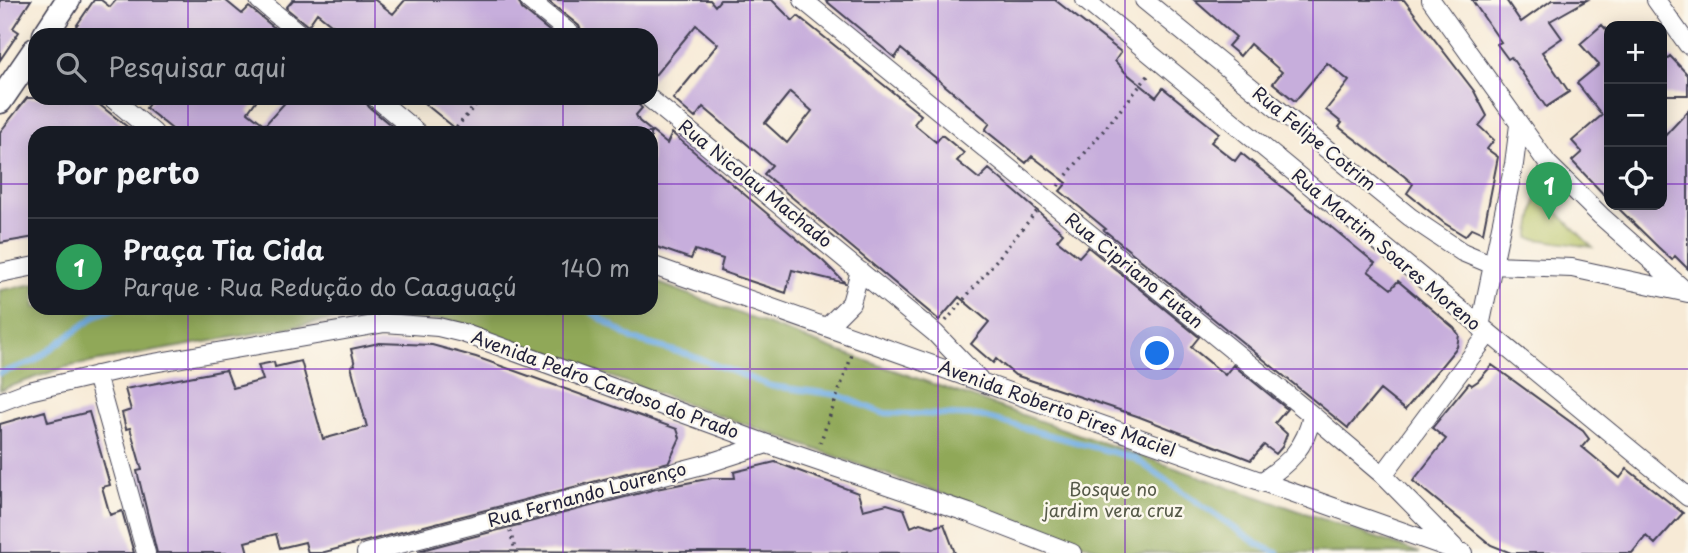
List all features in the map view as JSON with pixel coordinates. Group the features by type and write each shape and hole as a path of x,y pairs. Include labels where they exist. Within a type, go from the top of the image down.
{"street":[{"path":"50,28 68,0"},
{"path":"259,0 293,28"},
{"path":"529,0 563,28"},
{"name":"Rua Cipriano Futan","path":"803,0 1312,415 1383,475 1460,552"},
{"name":"Rua Martim Soares Moreno","path":"1085,0 1688,497"},
{"name":"Rua Felipe Cotrim","path":"1144,0 1410,217 1462,252 1493,264 1572,268 1688,293"},
{"path":"1431,0 1548,164 1601,216 1688,293"},
{"path":"1656,0 1688,45"},
{"path":"0,101 28,60"},
{"path":"120,105 146,126"},
{"path":"384,105 410,126"},
{"name":"Rua Nicolau Machado","path":"658,105 935,333 983,383"},
{"path":"1383,475 1484,331 1493,264 1514,164 1519,125"},
{"path":"0,272 28,267"},
{"name":"Avenida Roberto Pires Maciel","path":"658,267 1460,552"},
{"path":"827,327 851,303 860,271"},
{"name":"Avenida Pedro Cardoso do Prado","path":"0,402 29,391 96,375 385,323 438,327 626,391 766,444 866,476 1035,547 1072,553"},
{"path":"96,375 146,553"},
{"path":"1261,482 1294,458 1304,442 1312,415"},
{"name":"Rua Fernando Lourenço","path":"366,553 706,464 766,444"}],"path":[{"path":"458,126 475,105"},
{"path":"827,428 858,338"}],"green space":[{"path":"1538,192 1592,247 1529,238"},
{"name":"Bosque no jardim vera cruz","path":"658,283 827,347 1420,553 1109,553 450,320 336,319 66,367 0,390 0,290 28,285 28,315 658,315"}],"building":[{"path":"0,0 31,0 13,28 19,32 0,60"},
{"path":"94,0 101,0 110,7 116,0 225,0 242,14 249,7 274,28 75,28"},
{"path":"293,0 375,0 393,14 405,0 518,0 522,9 545,28 336,28 317,13 308,26 286,8"},
{"path":"547,0 710,0 715,6 720,0 772,0 793,21 798,16 921,115 914,124 936,142 942,135 964,153 957,161 979,179 989,169 1063,233 1057,240 1079,257 1088,247 1199,337 1191,347 1225,375 1233,365 1287,409 1275,423 1287,434 1282,447 1276,454 1264,445 1251,460 1137,416 1015,375 996,359 993,363 971,344 989,322 959,297 939,320 764,174 772,165 703,107 695,118 673,99 718,44 696,25 658,71 658,28 580,28","holes":["790,92 812,111 787,143 765,123"]},
{"path":"825,0 1055,0 1121,52 1115,61 1125,72 1156,97 1163,88 1219,133 1211,142 1235,161 1241,153 1375,263 1368,271 1391,289 1398,281 1454,328 1459,335 1457,347 1405,410 1380,390 1348,428 1104,230 1106,229 1060,191 1067,183 1032,156 1026,163 985,130 990,123 901,49 895,58"},
{"path":"1194,0 1404,0 1474,91 1487,116 1479,126 1494,140 1487,149 1498,157 1483,233 1472,228 1465,236 1444,223 1407,193 1413,184 1339,127 1342,123 1326,110 1349,81 1327,63 1295,101 1273,83 1282,72 1250,44 1240,56 1228,46 1236,37"},
{"path":"1472,0 1506,0 1521,22 1552,0 1587,0 1550,21 1562,38 1542,52 1569,92 1546,107 1511,57 1508,59 1497,44 1501,42"},
{"path":"1602,25 1604,27 1604,195 1572,161 1582,152 1572,141 1602,115 1577,83 1599,65 1580,44"},
{"path":"1670,56 1688,75 1688,95 1667,95 1667,59"},
{"path":"27,98 28,105 100,105 126,126 28,126 28,238 0,243 0,132"},
{"path":"148,105 253,105 248,112 265,125 283,105 368,105 392,126 168,126 146,108"},
{"path":"427,105 639,105 642,108 636,115 645,126 452,126"},
{"path":"1688,111 1688,269 1675,256 1672,260 1620,210 1667,210 1667,134"},
{"path":"672,133 823,261 845,283 792,270 786,293 720,271 723,259 695,250 691,259 658,247 658,137 667,144"},
{"path":"379,343 432,345 476,357 677,429 680,438 669,462 321,553 308,553 305,542 280,548 276,534 245,542 248,553 157,553 137,471 142,470 130,428 126,429 122,413 131,410 125,389 226,370 233,388 263,380 258,365 274,362 275,367 301,361 323,439 367,427 351,366 355,365 351,349"},
{"path":"1492,365 1583,431 1589,439 1582,447 1620,478 1627,469 1683,513 1655,544 1646,536 1632,553 1511,553 1491,545 1413,481 1446,439 1432,428 1469,383 1472,385 1478,381"},
{"path":"45,411 48,422 89,412 110,485 102,487 110,515 122,511 134,553 0,553 0,424"},
{"path":"775,462 858,493 863,510 887,504 904,509 911,527 920,523 933,527 944,524 955,553 418,551 656,489 712,478 735,478 734,472"}],"waterway":[{"path":"0,373 33,362 97,315"},
{"path":"596,315 634,340 689,355 771,386 839,395 882,413 980,416 1134,458 1256,543 1277,553"}],"place":[{"name":"Praça Tia Cida","path":"1549,220"}]}
